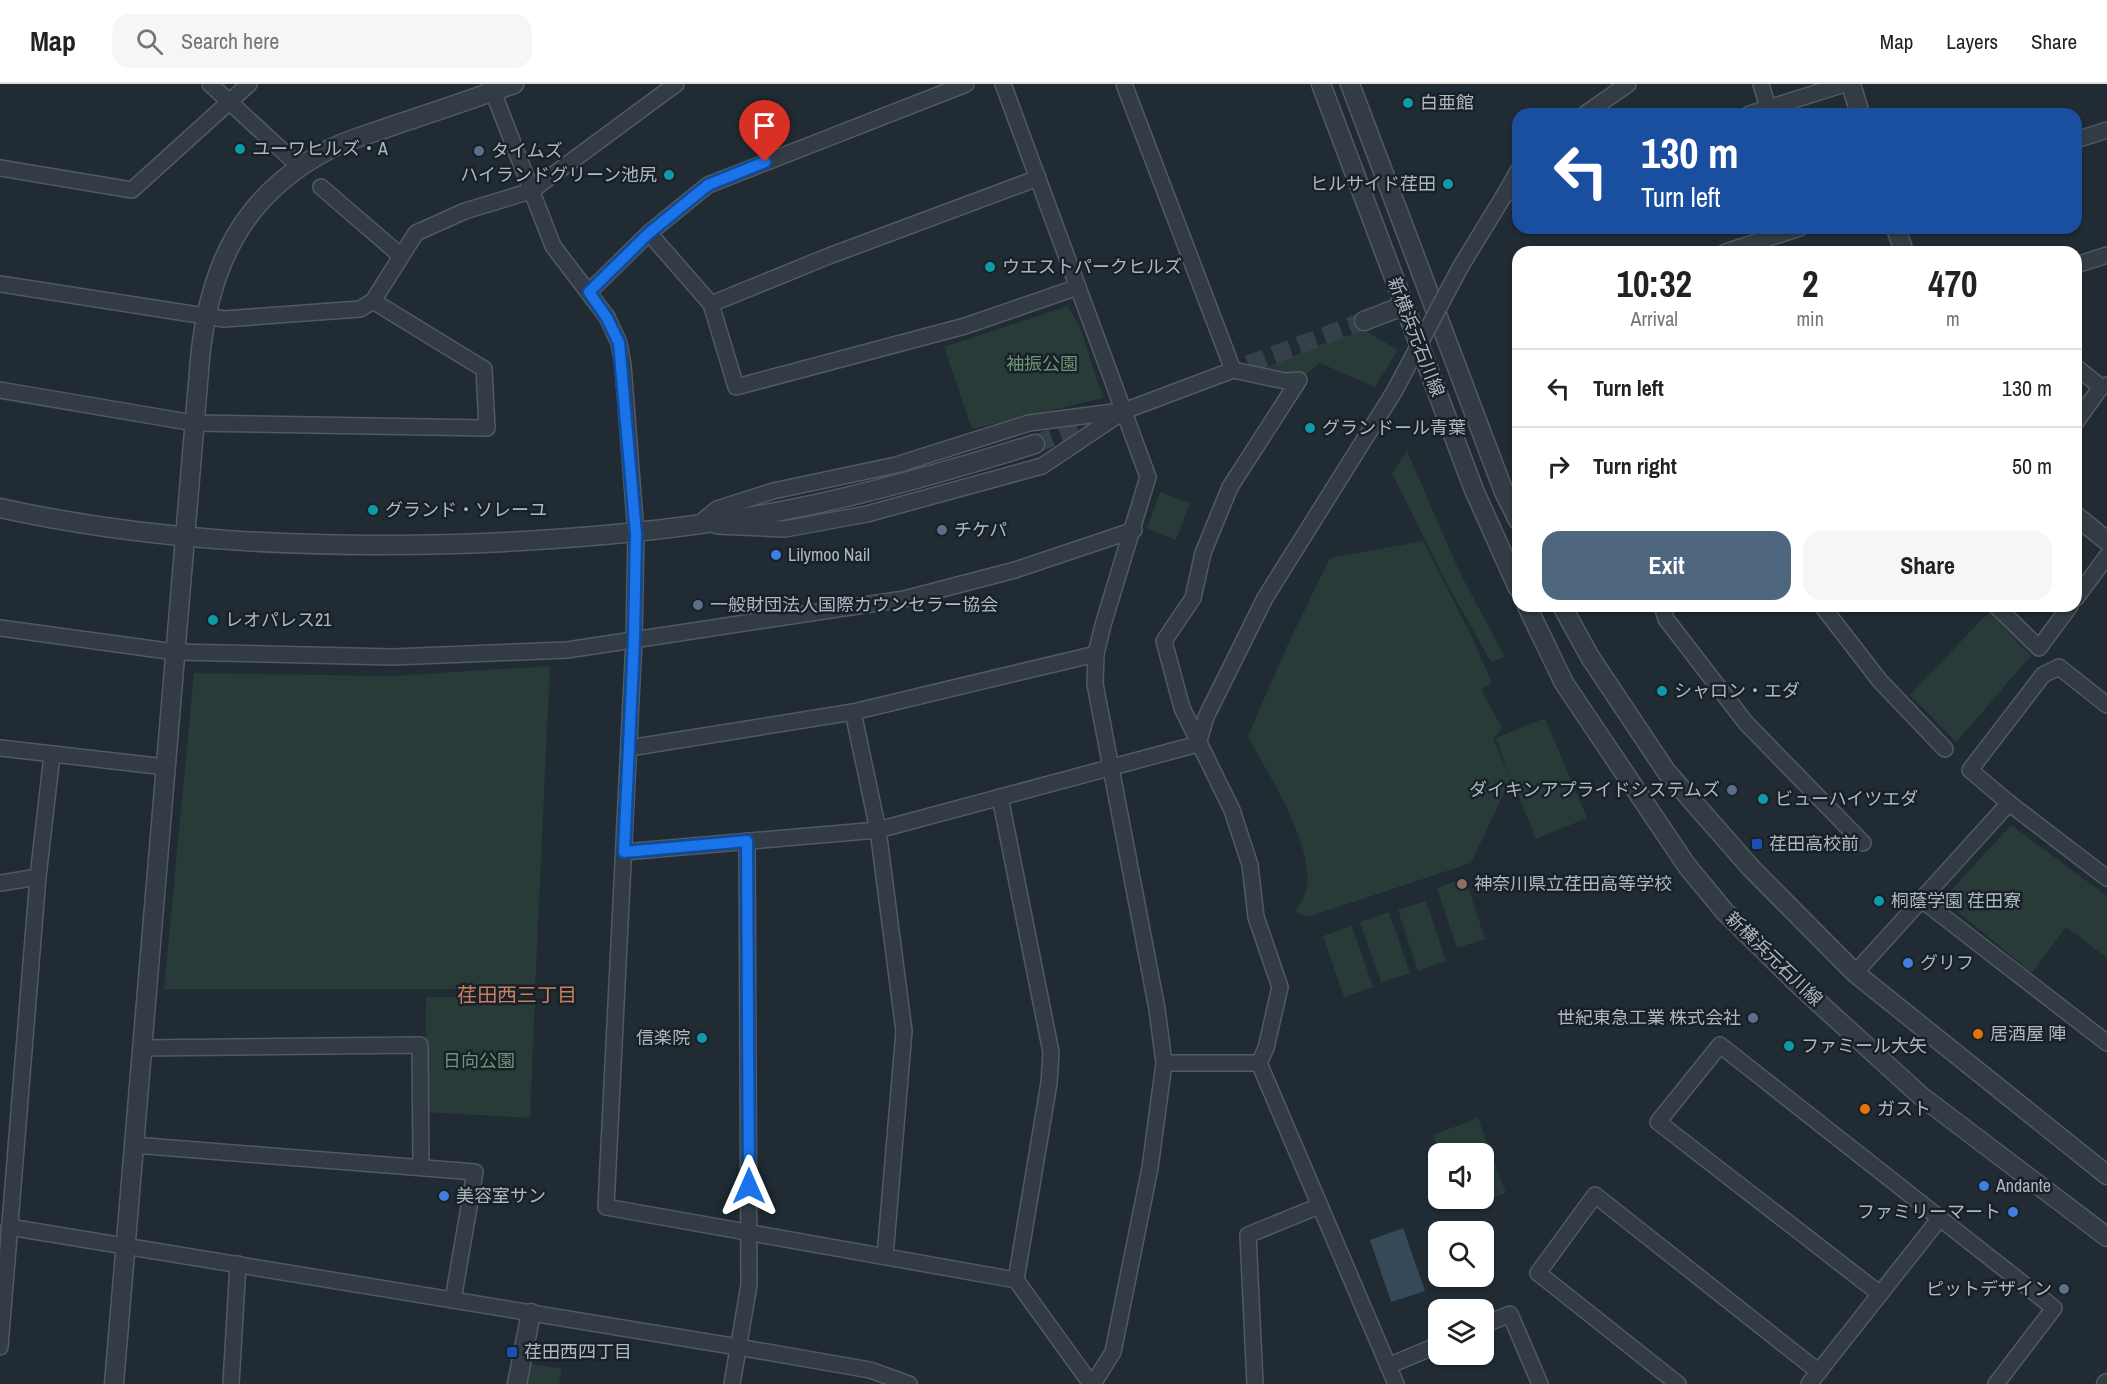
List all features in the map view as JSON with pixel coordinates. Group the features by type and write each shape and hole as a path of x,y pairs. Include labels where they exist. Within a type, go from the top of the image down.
{"street":[{"path":"210,84 300,167"},
{"path":"0,168 132,190 249,84"},
{"path":"114,1384 204,316 220,264 244,222 266,195 300,167 331,149 491,88 514,84"},
{"path":"0,284 224,319 360,309 373,301 416,233 424,227 531,191 676,84"},
{"path":"589,292 649,233 708,185 966,84"},
{"path":"491,88 553,246 607,318 619,343 636,534 634,640 606,1207 1016,1280 1092,1384 1113,1352 1150,1168 1164,1063 1157,1009 1095,684 1096,654 1116,579 1134,530 1148,477 1003,84"},
{"path":"1124,84 1233,370"},
{"name":"新横浜元石川線","path":"1321,84 1474,490 1512,575"},
{"name":"新横浜元石川線","path":"1350,84 1512,508"},
{"path":"1594,108 1628,84"},
{"path":"1761,84 1768,108 1845,84"},
{"path":"1851,84 1858,108"},
{"path":"2082,138 2107,130"},
{"path":"711,304 829,256 1038,178"},
{"path":"321,187 401,256"},
{"path":"1198,744 1206,717 1265,598 1394,392 1461,266 1511,192"},
{"path":"649,233 711,304 736,387 965,326 1078,287"},
{"path":"1744,246 1781,234"},
{"path":"2082,263 2107,255"},
{"path":"0,390 194,423 487,429 483,369 373,301"},
{"path":"1364,321 1403,306"},
{"path":"699,524 785,529 867,514 1042,466 1124,411 1233,370 1285,381 1299,380 1230,488 1203,553 1193,598 1164,641 1182,708 1232,810 1250,865 1256,917 1280,987 1266,1048 1259,1064 1396,1384"},
{"path":"2082,371 2104,386 2082,414"},
{"path":"699,524 717,509 773,490 896,465 1029,423 1124,411"},
{"path":"0,508 41,517 184,537 358,547 537,542 636,534 811,505 952,470 1035,444"},
{"path":"2082,521 2107,541"},
{"path":"0,628 175,652 393,657 567,650 904,599 1015,570 1134,530"},
{"path":"2082,590 2107,556"},
{"name":"新横浜元石川線","path":"1530,612 1564,683 1687,866 1725,912 1798,984 1921,1096 2107,1237"},
{"path":"1565,612 1590,657 1666,771 1751,868 1855,973 2107,1174"},
{"path":"1664,612 1666,619 1746,723 1863,843"},
{"path":"1827,612 1880,681 1945,749"},
{"path":"2002,612 2039,648 2066,612"},
{"path":"629,748 853,712 1096,654"},
{"path":"2107,705 2059,667 2043,675 1970,770 2107,878"},
{"path":"853,712 878,830 904,1031 885,1256"},
{"path":"624,852 878,830 1198,744"},
{"path":"0,748 165,767"},
{"path":"0,1347 38,877 52,755"},
{"path":"1000,797 1051,1052 1049,1083 1016,1280"},
{"path":"1855,973 2009,803"},
{"path":"732,1384 749,1285 747,841"},
{"path":"0,883 38,877"},
{"path":"1922,900 2107,1043"},
{"path":"142,1048 420,1045 421,1167"},
{"path":"1880,1294 1658,1122 1720,1045 2055,1308 1996,1384"},
{"path":"1164,1063 1259,1064"},
{"path":"134,1145 475,1172 453,1300"},
{"path":"1678,1384 1538,1274 1595,1195 1814,1378 1940,1218"},
{"path":"1255,1384 1248,1235 1319,1206"},
{"path":"9,1227 870,1370 909,1384"},
{"path":"231,1384 238,1264"},
{"path":"517,1384 531,1313"},
{"path":"1494,1321 1510,1314 1540,1384"},
{"path":"1388,1366 1428,1349"}],"green space":[{"name":"袖振公園","path":"1068,306 1079,325 1103,398 972,429 944,347"},
{"path":"1366,331 1398,350 1375,387 1320,363 1300,379 1290,372 1259,370 1332,340"},
{"path":"1407,451 1460,573 1505,657 1491,662 1447,584 1392,473"},
{"path":"1160,492 1190,503 1176,540 1147,528"},
{"path":"1423,541 1471,635 1492,683 1481,690 1502,728 1493,739 1510,777 1496,738 1545,718 1587,818 1536,839 1511,778 1471,863 1308,917 1295,912 1307,887 1307,868 1303,849 1287,809 1248,736 1288,644 1330,558"},
{"path":"1989,612 2031,656 1956,742 1910,695"},
{"path":"550,666 535,989 164,989 194,673 391,676"},
{"path":"2011,825 2107,896 2107,958 2066,927 2032,973 1943,899"},
{"path":"1465,878 1485,939 1457,948 1437,888"},
{"path":"1426,901 1446,961 1418,971 1398,910"},
{"path":"1389,912 1410,973 1381,983 1360,922"},
{"path":"1352,926 1373,987 1344,997 1323,936"},
{"name":"日向公園","path":"426,997 535,997 530,1118 425,1112"},
{"path":"1478,1118 1487,1143 1436,1143 1433,1135"},
{"path":"1494,1161 1506,1193 1494,1197"},
{"path":"528,1363 562,1369 559,1384 524,1384"}],"water":[{"path":"1403,1228 1425,1291 1391,1302 1370,1240"}],"tunnel":[{"path":"1223,374 1364,321"},
{"path":"1035,444 1115,414"}],"place":[{"name":"白亜館","path":"1408,103"},
{"name":"ユーワヒルズ・A","path":"240,149"},
{"name":"タイムズ","path":"479,151"},
{"name":"ハイランドグリーン池尻","path":"669,175"},
{"name":"ヒルサイド荏田","path":"1448,184"},
{"name":"ウエストパークヒルズ","path":"990,267"},
{"name":"グランドール青葉","path":"1310,428"},
{"name":"グランド・ソレーユ","path":"373,510"},
{"name":"チケパ","path":"942,530"},
{"name":"Lilymoo Nail","path":"776,555"},
{"name":"一般財団法人国際カウンセラー協会","path":"698,605"},
{"name":"レオパレス21","path":"213,620"},
{"name":"シャロン・エダ","path":"1662,691"},
{"name":"ダイキンアプライドシステムズ","path":"1732,790"},
{"name":"ビューハイツエダ","path":"1763,799"},
{"name":"荏田高校前","path":"1757,844"},
{"name":"神奈川県立荏田高等学校","path":"1462,884"},
{"name":"桐蔭学園 荏田寮","path":"1879,901"},
{"name":"グリフ","path":"1908,963"},
{"name":"世紀東急工業 株式会社","path":"1753,1018"},
{"name":"居酒屋 陣","path":"1978,1034"},
{"name":"信楽院","path":"702,1038"},
{"name":"ファミール大矢","path":"1789,1046"},
{"name":"ガスト","path":"1865,1109"},
{"name":"Andante","path":"1984,1186"},
{"name":"美容室サン","path":"444,1196"},
{"name":"ファミリーマート","path":"2013,1212"},
{"name":"ピットデザイン","path":"2064,1289"},
{"name":"荏田西四丁目","path":"512,1352"}],"district":[{"name":"荏田西三丁目","path":"517,995"}],"route":[{"path":"749,1186 747,841 624,852 634,640 636,534 623,364 619,343 607,318 589,292 649,233 708,185 765,162"}]}
